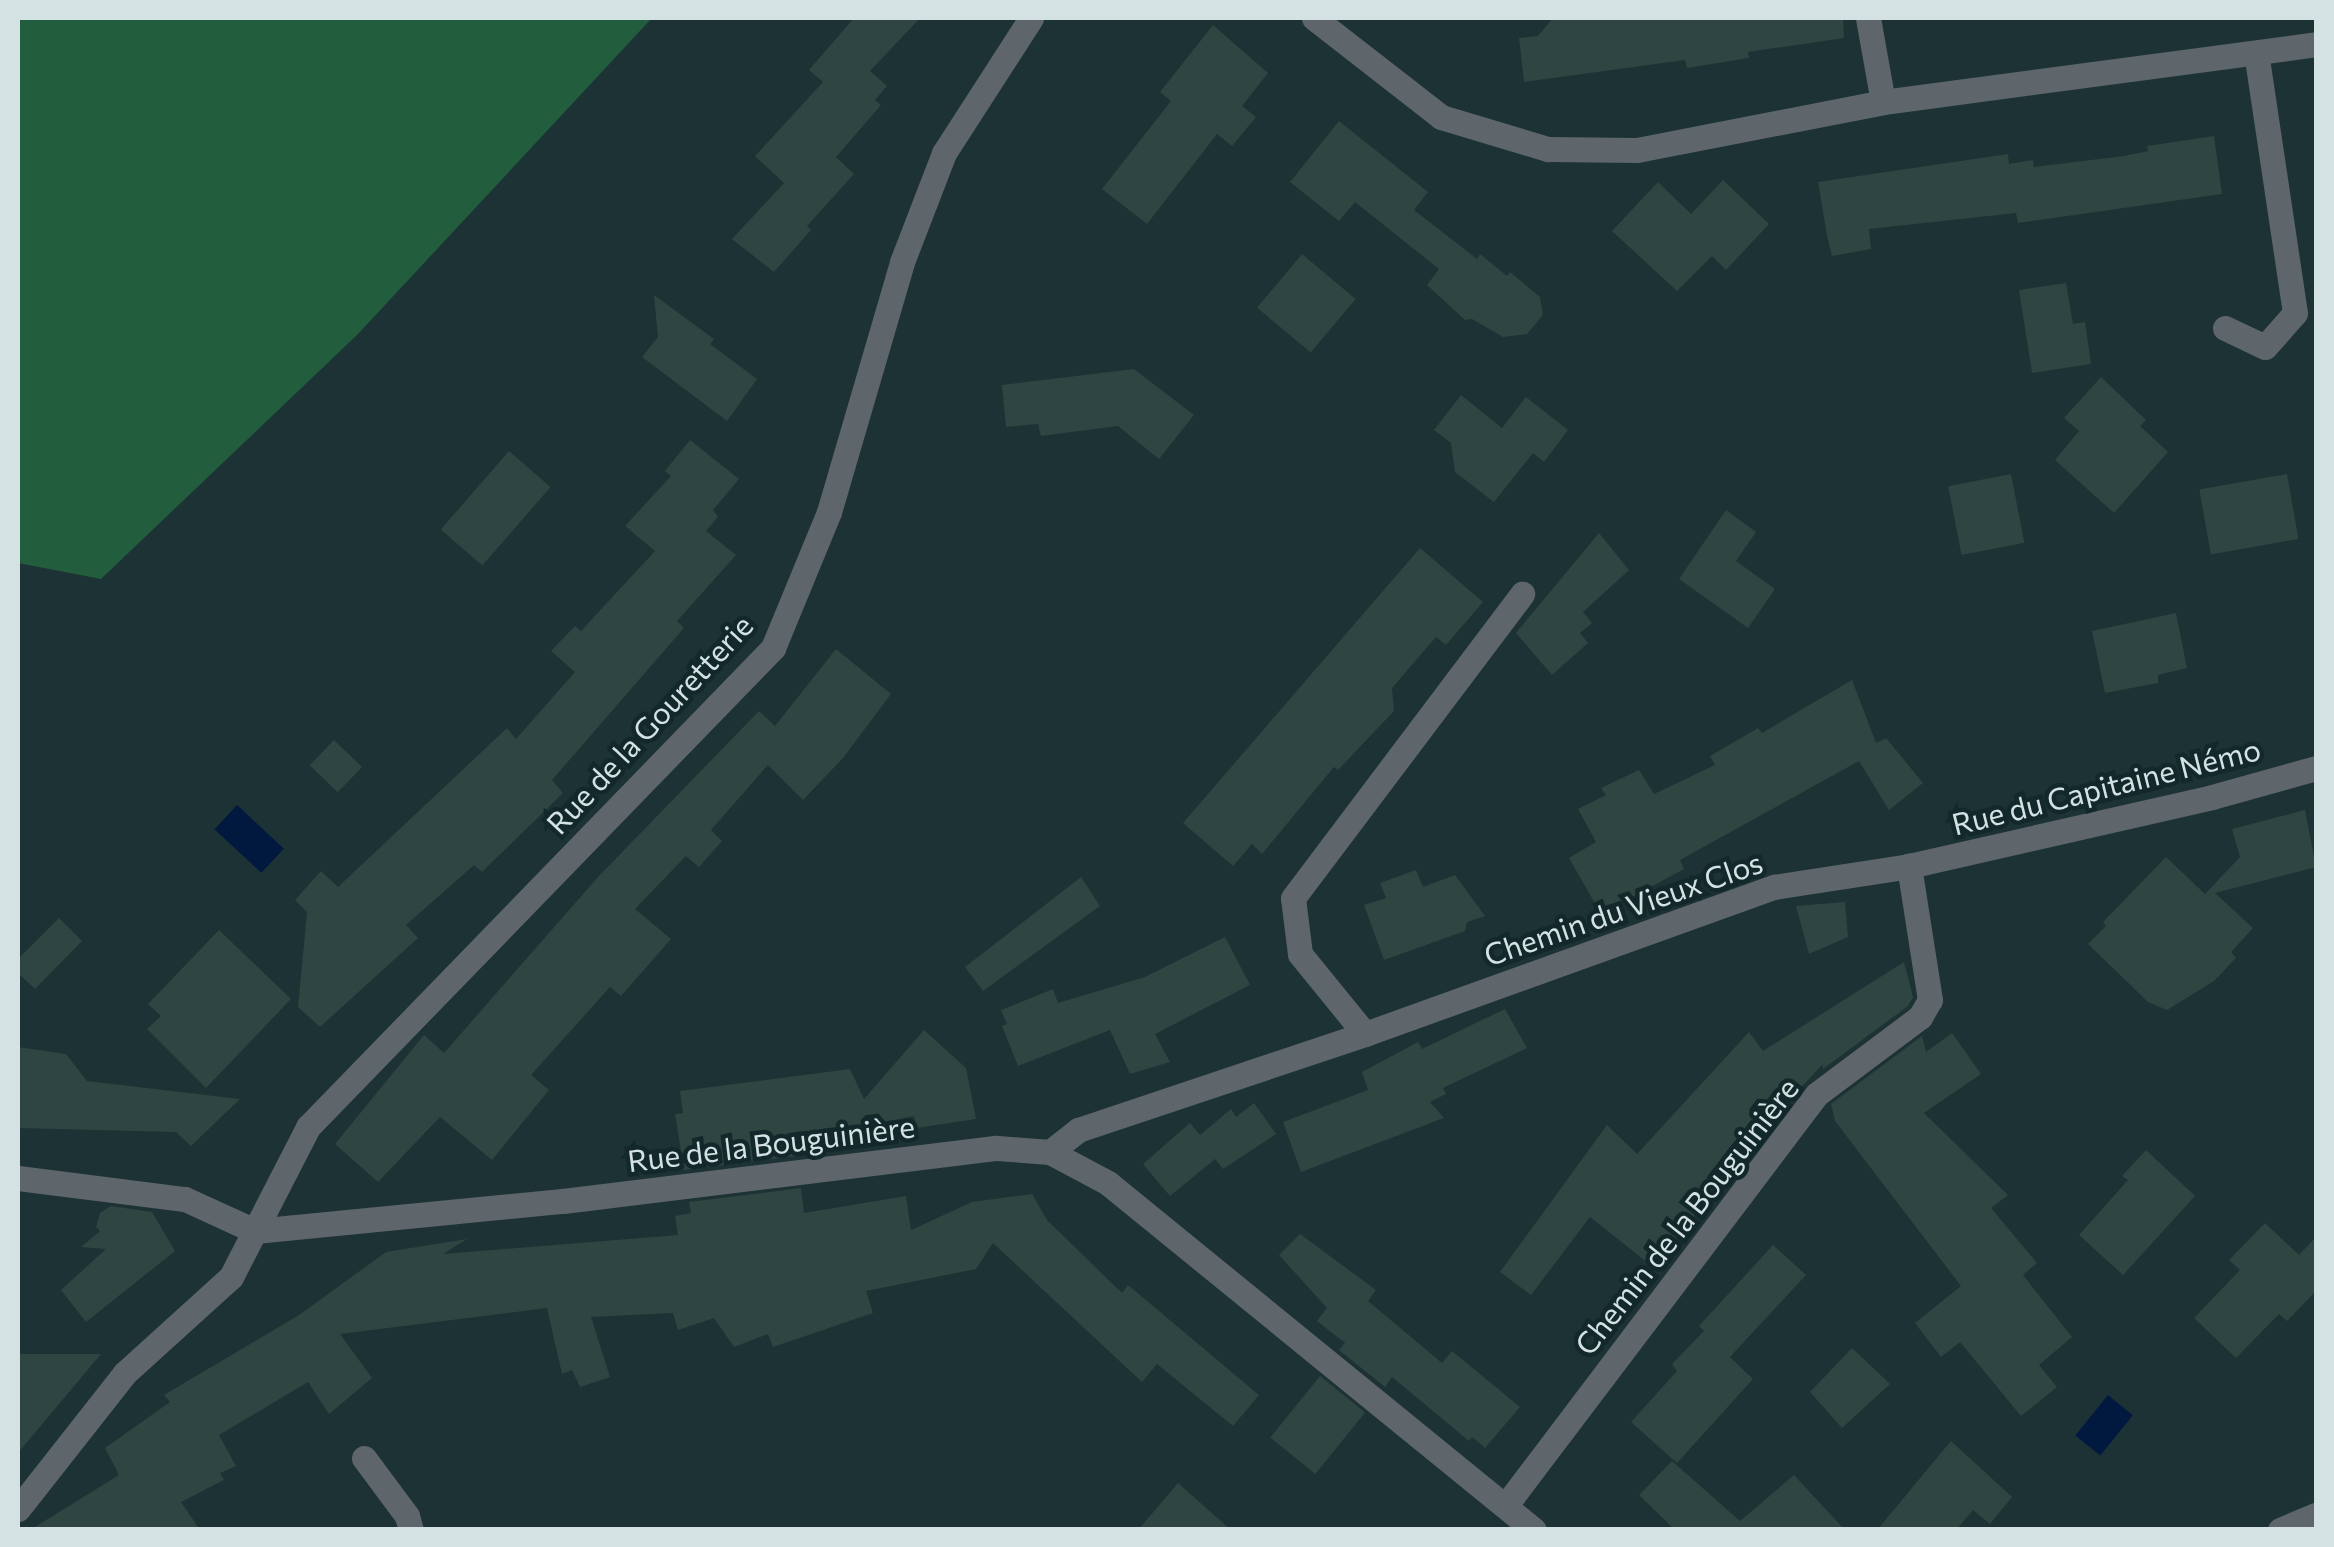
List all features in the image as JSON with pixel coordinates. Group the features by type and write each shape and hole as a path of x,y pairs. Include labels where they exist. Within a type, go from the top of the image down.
{"street":[{"name":"Rue de la Gouretterie","path":"256,1230 308,1127 772,648 829,512 902,262 944,154 1031,18"},
{"path":"1314,18 1441,117 1548,149 1637,150 1883,102 2316,44"},
{"path":"1868,18 1883,102"},
{"path":"2224,328 2265,347 2295,313 2256,53"},
{"path":"1365,1034 1300,954 1294,898 1522,594"},
{"name":"Rue du Capitaine Némo","path":"1909,866 2212,797 2316,768"},
{"name":"Chemin du Vieux Clos","path":"1050,1152 1078,1130 1365,1034 1774,887 1909,866"},
{"name":"Chemin de la Bouguinière","path":"1506,1505 1817,1094 1920,1017 1930,1000 1909,866"},
{"name":"Rue de la Bouguinière","path":"256,1230 563,1201 997,1148 1050,1152 1108,1183 1534,1530"},
{"path":"18,1178 185,1199 256,1230 231,1277 125,1373 18,1509"},
{"path":"364,1458 408,1516 411,1530"},
{"path":"2280,1530 2316,1515"}],"green space":[{"path":"18,18 652,18 358,334 101,579 18,563"}],"water":[{"path":"237,805 284,849 261,873 214,829"},
{"path":"2108,1395 2133,1415 2100,1456 2075,1435"}],"building":[{"path":"854,18 920,18 870,71 887,86 875,100 881,105 836,157 854,174 807,226 811,230 774,272 732,239 784,183 755,156 823,82 809,70"},
{"path":"1553,18 1843,18 1844,38 1748,52 1749,58 1687,68 1685,60 1524,82 1519,38 1538,36"},
{"path":"1213,25 1268,73 1242,106 1256,117 1232,146 1217,134 1147,224 1102,189 1171,101 1160,92"},
{"path":"1339,121 1428,192 1414,210 1477,259 1480,254 1507,276 1510,272 1540,297 1543,315 1527,334 1503,337 1472,319 1465,320 1427,285 1439,269 1355,202 1339,221 1290,182"},
{"path":"2214,136 2222,194 2018,223 2016,213 1869,229 1871,249 1832,256 1818,182 2008,154 2009,164 2033,160 2034,167 2124,156 2148,151 2147,146"},
{"path":"1723,180 1769,224 1726,270 1712,256 1677,291 1612,231 1658,182 1691,214"},
{"path":"1302,254 1356,299 1311,353 1257,308"},
{"path":"2066,283 2073,324 2085,322 2091,364 2032,373 2019,290"},
{"path":"654,295 714,339 710,344 757,379 727,421 642,357 658,337"},
{"path":"1134,369 1194,415 1159,459 1118,426 1041,436 1038,424 1006,427 1002,385"},
{"path":"2101,377 2146,420 2140,426 2168,452 2114,513 2055,460 2079,431 2064,418"},
{"path":"1461,395 1502,428 1526,397 1568,430 1544,462 1533,453 1494,502 1455,472 1451,443 1434,430"},
{"path":"690,440 739,479 713,510 718,517 706,531 736,555 677,621 684,628 552,780 563,793 482,872 474,865 406,925 418,938 320,1027 298,1007 307,912 295,900 321,871 338,887 507,728 516,739 575,672 551,651 575,626 581,631 655,551 625,526 671,476 665,471"},
{"path":"509,451 551,487 482,566 441,529"},
{"path":"2011,474 2024,543 1962,555 1948,486"},
{"path":"2287,474 2298,539 2211,554 2199,489"},
{"path":"1726,510 1756,532 1736,561 1775,589 1748,628 1679,579"},
{"path":"1599,533 1629,570 1583,612 1592,623 1580,633 1588,643 1552,675 1516,633"},
{"path":"1420,548 1483,602 1446,645 1436,637 1392,688 1394,711 1338,770 1334,767 1262,854 1252,844 1233,866 1183,823"},
{"path":"2176,613 2187,668 2158,675 2158,683 2105,693 2092,631"},
{"path":"836,649 891,694 843,758 803,800 768,765 711,830 722,841 699,867 686,856 635,909 671,939 621,996 610,987 531,1075 549,1090 492,1160 440,1117 378,1182 335,1144 424,1035 444,1053 598,877 759,711 775,726"},
{"path":"1852,680 1876,743 1886,738 1923,783 1889,810 1859,761 1680,860 1684,869 1601,914 1569,858 1596,842 1578,809 1606,795 1601,788 1639,770 1654,794 1715,765 1710,756 1758,728 1762,733"},
{"path":"334,740 362,767 338,792 310,765"},
{"path":"2305,810 2316,867 2215,893 2253,928 2231,952 2236,958 2214,981 2167,1010 2148,1002 2088,944 2106,926 2103,922 2166,857 2205,894 2240,857 2232,829"},
{"path":"1416,870 1423,887 1455,875 1485,916 1467,922 1465,931 1384,960 1364,905 1386,898 1380,883"},
{"path":"1081,877 1100,906 983,991 965,967"},
{"path":"1845,902 1848,937 1809,954 1796,906"},
{"path":"59,918 82,941 35,989 18,973 18,959"},
{"path":"219,930 291,999 206,1088 147,1029 161,1016 148,1004"},
{"path":"1225,937 1250,985 1155,1034 1170,1062 1130,1074 1110,1030 1018,1066 1002,1026 1007,1024 1001,1010 1053,989 1058,1003 1145,977"},
{"path":"1904,962 1913,997 1908,1006 1823,1069 1822,1065 1742,1151 1745,1154 1653,1267 1590,1217 1531,1295 1500,1272 1607,1125 1637,1154 1749,1032 1763,1051"},
{"path":"1505,1009 1527,1048 1443,1088 1446,1094 1430,1102 1444,1118 1301,1172 1283,1122 1368,1090 1362,1072 1418,1042 1422,1049"},
{"path":"924,1030 966,1068 976,1119 916,1128 914,1116 795,1141 797,1156 684,1170 675,1114 683,1113 680,1091 850,1069 864,1099"},
{"path":"1952,1033 1981,1074 1924,1113 2008,1195 1991,1208 2037,1263 2023,1275 2072,1337 2039,1365 2057,1387 2021,1416 1960,1342 1941,1357 1915,1323 1961,1286 1835,1121 1831,1104 1922,1036 1926,1052"},
{"path":"18,1047 66,1054 87,1081 240,1099 191,1146 176,1132 18,1128"},
{"path":"1254,1103 1276,1134 1223,1169 1215,1159 1170,1196 1143,1164 1190,1123 1200,1135 1231,1109 1236,1117"},
{"path":"2146,1150 2195,1196 2123,1275 2079,1235 2128,1180 2122,1176"},
{"path":"801,1188 804,1213 906,1196 911,1230 972,1202 1032,1194 1047,1220 1122,1293 1128,1285 1259,1395 1233,1426 1157,1364 1142,1382 993,1243 976,1269 866,1291 873,1313 773,1347 768,1334 734,1347 714,1318 678,1330 673,1313 591,1317 610,1377 580,1387 572,1370 562,1374 547,1308 340,1334 372,1378 329,1414 308,1382 219,1435 236,1466 220,1473 224,1480 181,1502 200,1530 30,1530 119,1475 105,1448 170,1402 164,1395 299,1315 386,1252 467,1239 443,1254 678,1235 675,1216 691,1213 689,1202"},
{"path":"111,1206 152,1212 175,1251 86,1322 61,1290 106,1249 81,1247 100,1231 96,1227 100,1213"},
{"path":"2265,1223 2299,1255 2316,1237 2316,1291 2287,1321 2279,1314 2236,1358 2194,1318 2240,1270 2229,1260"},
{"path":"1300,1234 1376,1290 1368,1301 1442,1363 1452,1351 1520,1407 1485,1448 1472,1437 1469,1441 1392,1377 1385,1387 1339,1350 1345,1343 1317,1321 1327,1308 1279,1255"},
{"path":"1773,1245 1806,1275 1730,1357 1753,1379 1677,1463 1631,1422 1677,1371 1672,1364 1704,1331 1699,1326"},
{"path":"1852,1348 1890,1384 1842,1428 1810,1392"},
{"path":"18,1354 101,1354 18,1453"},
{"path":"1320,1376 1365,1413 1315,1474 1270,1437"},
{"path":"1951,1441 2012,1497 1990,1524 1973,1510 1956,1530 1877,1530"},
{"path":"1672,1461 1740,1521 1794,1475 1845,1530 1675,1530 1639,1495"},
{"path":"1178,1483 1231,1530 1138,1530"}]}
